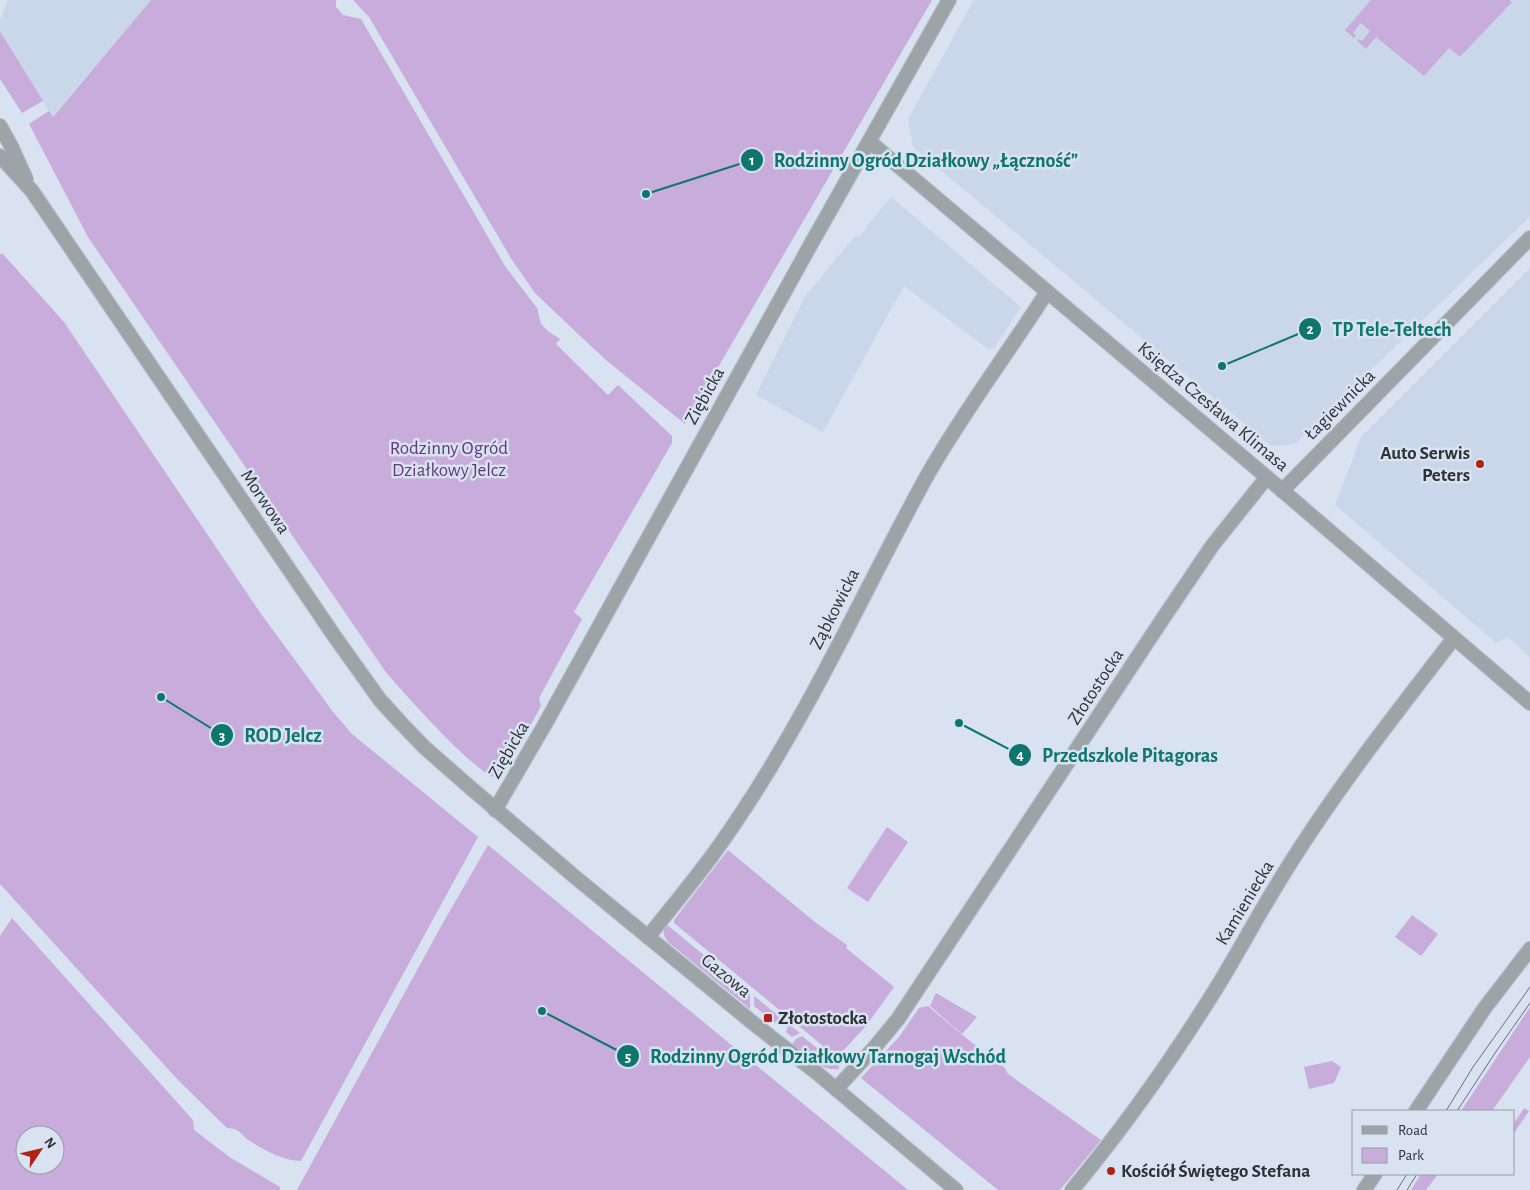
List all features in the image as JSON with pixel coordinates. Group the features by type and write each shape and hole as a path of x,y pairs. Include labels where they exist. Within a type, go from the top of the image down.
{"street":[{"name":"Ziębicka","path":"495,810 544,726 810,244 870,142 949,0"},
{"name":"Morwowa","path":"0,126 32,191"},
{"name":"Księdza Czesława Klimasa","path":"870,142 1530,703"},
{"name":"Morwowa","path":"0,156 32,191 298,584 380,700 424,747 495,810"},
{"name":"Łagiewnicka","path":"1282,491 1530,238"},
{"name":"Ząbkowicka","path":"648,937 714,854 774,760 807,704 929,473 1047,292"},
{"name":"Złotostocka","path":"836,1089 898,1019 1212,546 1267,478"},
{"name":"Kamieniecka","path":"1072,1190 1106,1149 1145,1096 1216,987 1278,882 1318,820 1454,638"},
{"name":"Gazowa","path":"495,810 836,1089 956,1190"},
{"path":"1417,1110 1469,1030 1530,949"},
{"path":"1364,1190 1374,1175"}],"shaded area":[{"path":"8,0 151,0 52,117 0,30 0,20"},
{"path":"974,0 1530,0 1530,216 1295,444 1271,446 913,147 908,119"},
{"path":"891,197 1021,307 994,348 988,349 904,286 823,432 756,395 806,295 856,235 859,237 867,228"},
{"path":"1530,268 1530,657 1508,637 1496,643 1335,505 1361,437"}],"green space":[{"name":"Rodzinny Ogród Działkowy Jelcz","path":"151,0 336,0 336,7 343,15 361,19 505,266 537,308 541,324 560,339 556,344 608,395 618,385 672,436 672,443 574,612 582,619 539,698 541,706 505,772 497,778 487,774 457,748 422,713 385,671 88,237 29,124 49,111 53,117"},
{"path":"353,0 932,0 685,424 606,360 535,293 512,260 369,17"},
{"path":"1371,0 1509,0 1512,2 1460,57 1449,48 1424,76 1376,37 1366,49 1357,41 1359,39 1362,41 1370,31 1361,23 1353,33 1356,36 1354,38 1345,30"},
{"path":"0,31 43,101 22,113 0,79"},
{"path":"2,253 64,322 261,614 334,713 352,734 478,837 301,1161 295,1161 274,1154 250,1141 238,1131 227,1128 178,1080 0,884 0,255"},
{"path":"887,827 908,842 868,902 847,888"},
{"path":"488,845 908,1190 297,1190 440,928"},
{"path":"728,850 815,922 847,945 846,948 894,987 866,1026 840,1054 834,1055 674,923 674,920"},
{"path":"1412,915 1438,934 1421,956 1395,937"},
{"path":"12,918 193,1120 194,1130 231,1158 280,1187 280,1190 0,1190 0,936"},
{"path":"666,924 750,993 750,1009 668,942 664,933"},
{"path":"936,993 977,1017 962,1034 930,1006"},
{"path":"754,996 800,1033 792,1037 786,1032 788,1028 778,1020 775,1023 754,1006"},
{"path":"928,1006 1005,1068 1008,1074 1101,1140 1060,1190 998,1190 861,1078 899,1037 919,1008"},
{"path":"1530,1007 1530,1057 1493,1110 1462,1110"},
{"path":"802,1036 839,1066 839,1069 825,1068 819,1065 792,1044"},
{"path":"1332,1061 1341,1067 1334,1083 1309,1089 1304,1067"},
{"path":"1524,1108 1529,1111 1515,1132 1515,1122"},
{"path":"1420,1175 1437,1175 1426,1190 1411,1190"}],"tram line":[{"path":"1447,1110 1473,1067 1530,987"},
{"path":"1458,1110 1530,1003"},
{"path":"1397,1190 1406,1175"},
{"path":"1407,1190 1416,1175"}],"place":[{"name":"Rodzinny Ogród Działkowy „Łączność”","path":"646,194"},
{"name":"TP Tele-Teltech","path":"1222,366"},
{"name":"Auto Serwis Peters","path":"1480,464"},
{"name":"ROD Jelcz","path":"161,697"},
{"name":"Przedszkole Pitagoras","path":"959,723"},
{"name":"Rodzinny Ogród Działkowy Tarnogaj Wschód","path":"542,1011"},
{"name":"Złotostocka","path":"768,1018"},
{"name":"Kościół Świętego Stefana","path":"1111,1171"}]}
